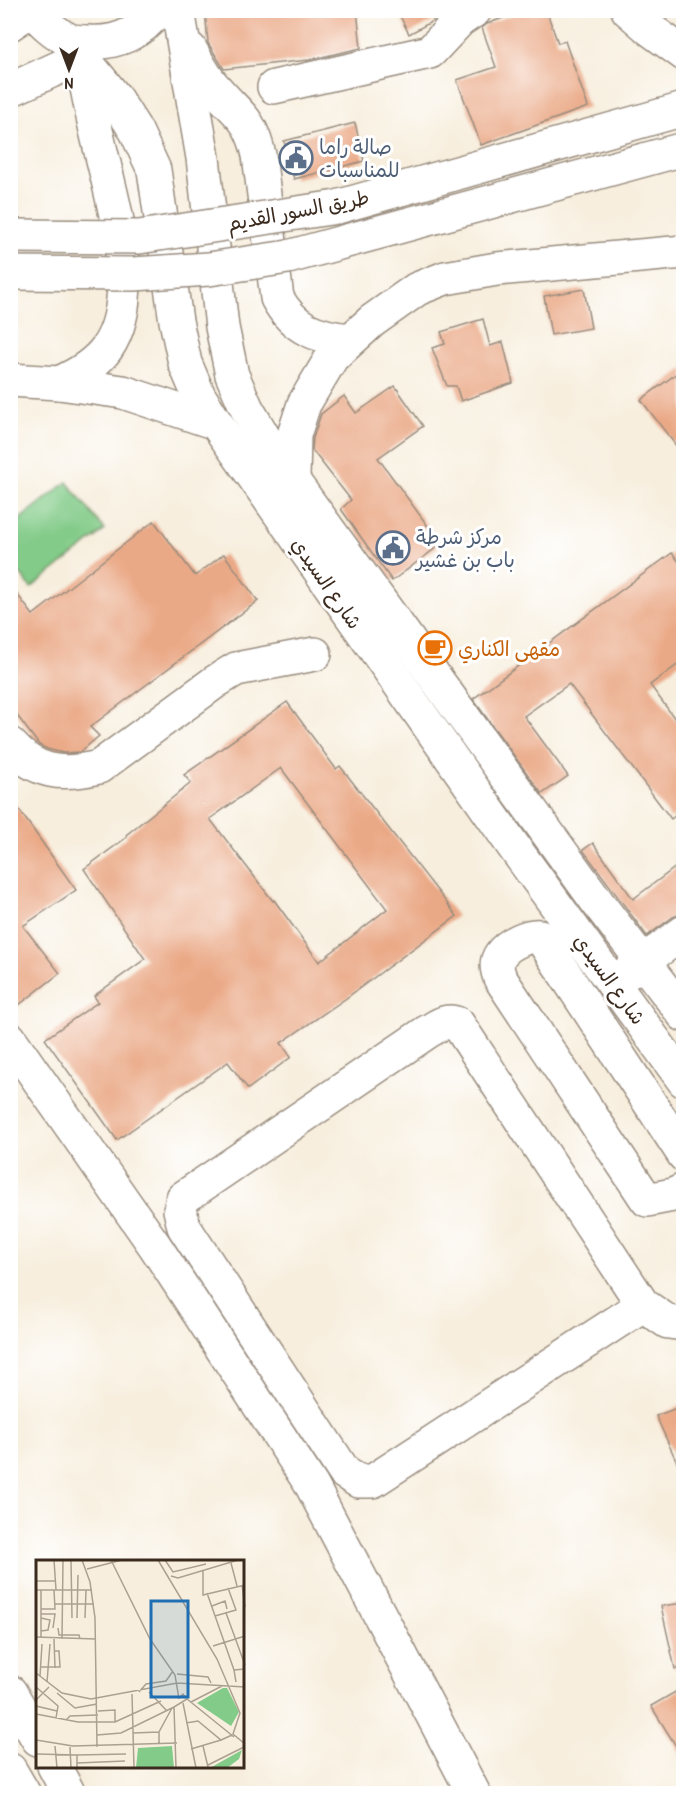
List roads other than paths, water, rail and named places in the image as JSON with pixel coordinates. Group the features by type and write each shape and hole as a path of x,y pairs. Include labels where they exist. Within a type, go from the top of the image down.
{"main road":[{"path":"10,24 32,10 76,49 117,213 123,291 119,323 107,348 80,374 59,383"},
{"path":"10,90 76,49 126,37 148,23 158,10"},
{"path":"274,87 430,52 460,20 475,10"},
{"path":"628,10 684,54"},
{"path":"180,22 208,79 249,124 255,136 260,155 278,298 285,312 307,330 322,337 350,340"},
{"name":"شارع السيدي","path":"180,22 203,158 222,327 232,375 247,410 273,453 542,825 684,1015"},
{"name":"شارع السيدي","path":"76,49 113,95 136,131 154,170 176,321 185,363 199,396 516,850 684,1081"},
{"name":"طريق السور القديم","path":"10,236 139,237 337,207 684,109"},
{"name":"طريق السور القديم","path":"10,273 134,274 209,269 288,257 684,148"},
{"path":"293,479 294,435 304,404 332,357 372,321 417,289 445,278 497,269 684,252"},
{"path":"10,380 59,383 123,392 216,423"},
{"path":"10,744 23,758 53,771 77,772 99,767 236,669 315,654"},
{"path":"516,850 542,825"},
{"path":"613,983 684,932"},
{"path":"684,1155 540,936 525,937 500,954 496,968 500,978 647,1200 674,1195 684,1190"},
{"path":"643,1305 373,1481 358,1481 345,1473 184,1227 180,1210 183,1198 427,1032 446,1021 453,1021 458,1024 643,1305 668,1322 684,1324"},
{"path":"10,1039 155,1246 312,1486 474,1794"},
{"path":"10,1692 36,1736"},
{"path":"453,1755 461,1794"},
{"path":"55,1768 69,1794"}],"place":[{"name":"صالة راما للمناسبات","path":"296,158"},
{"name":"مركز شرطة باب بن غشير","path":"393,548"},
{"name":"مقهى الكناري","path":"435,648"}]}
